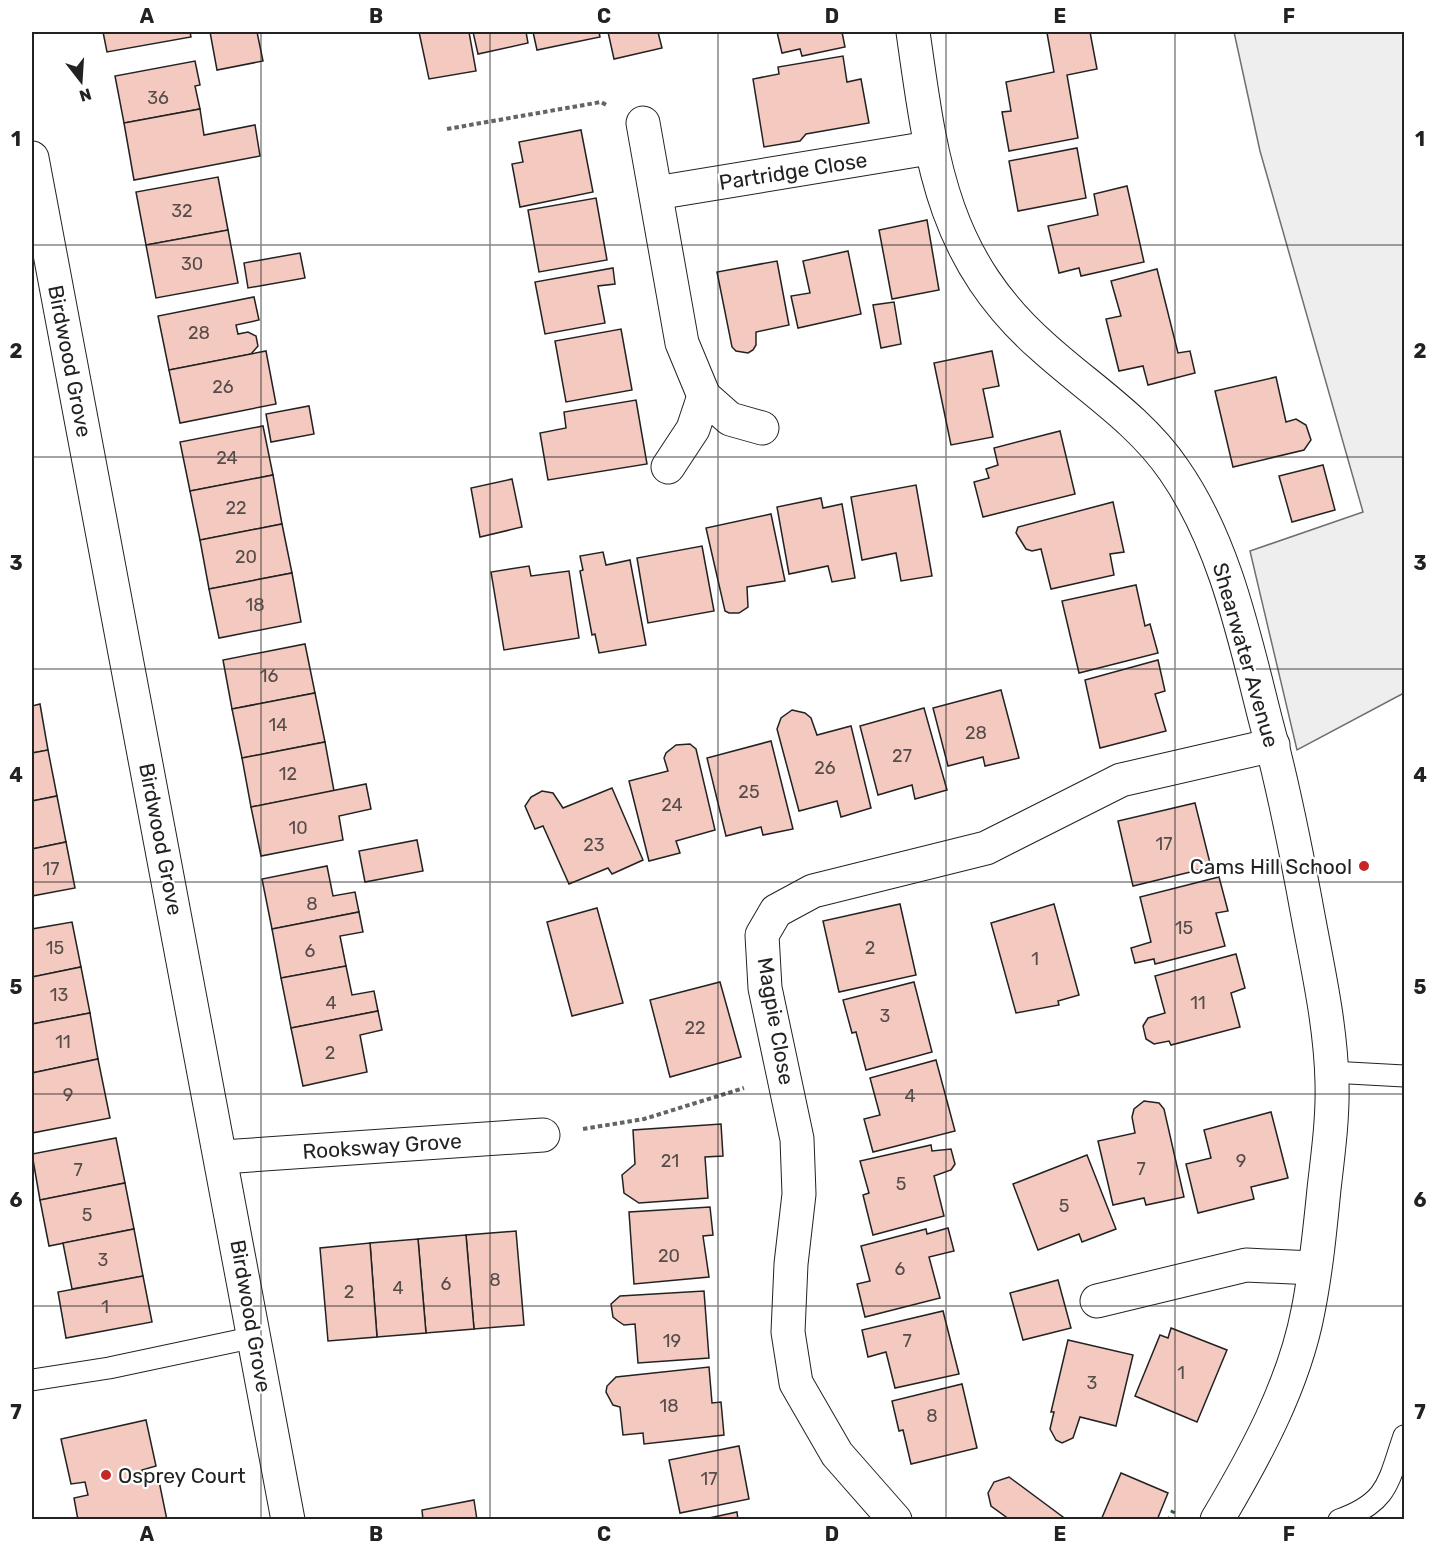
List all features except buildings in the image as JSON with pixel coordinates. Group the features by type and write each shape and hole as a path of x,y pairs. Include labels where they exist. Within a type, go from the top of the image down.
{"street":[{"name":"Shearwater Avenue","path":"913,32 929,148 951,219 979,276 1014,321 1135,424 1174,469 1207,528 1238,613 1273,746 1322,988 1331,1072 1329,1147 1308,1314 1286,1384 1249,1466 1217,1520"},
{"path":"644,123 682,343 704,396 730,419 762,428"},
{"name":"Partridge Close","path":"656,193 929,148"},
{"name":"Birdwood Grove","path":"32,158 222,1157 288,1520"},
{"path":"668,468 693,429 704,396"},
{"name":"Magpie Close","path":"895,1520 837,1454 796,1383 788,1332 791,1264 799,1194 797,1138 765,988 762,935 776,911 813,891 986,848 1121,780 1273,746"},
{"name":"Rooksway Grove","path":"222,1157 543,1135"},
{"path":"1097,1301 1246,1265 1314,1268"}],"lane":[{"path":"1331,1072 1404,1076"},
{"path":"32,1380 109,1368 255,1337"},
{"path":"1339,1520 1365,1511 1386,1489 1404,1436"}],"path":[{"path":"447,129 601,102 644,123"},
{"path":"543,1135 644,1119 785,1075"}],"shaded area":[{"path":"1234,32 1404,32 1404,693 1297,750 1250,551 1363,512 1260,151"}],"hedge":[{"path":"1169,1520 1175,1507"}],"place":[{"name":"Cams Hill School","path":"1364,866"},
{"name":"Osprey Court","path":"106,1475"}]}
